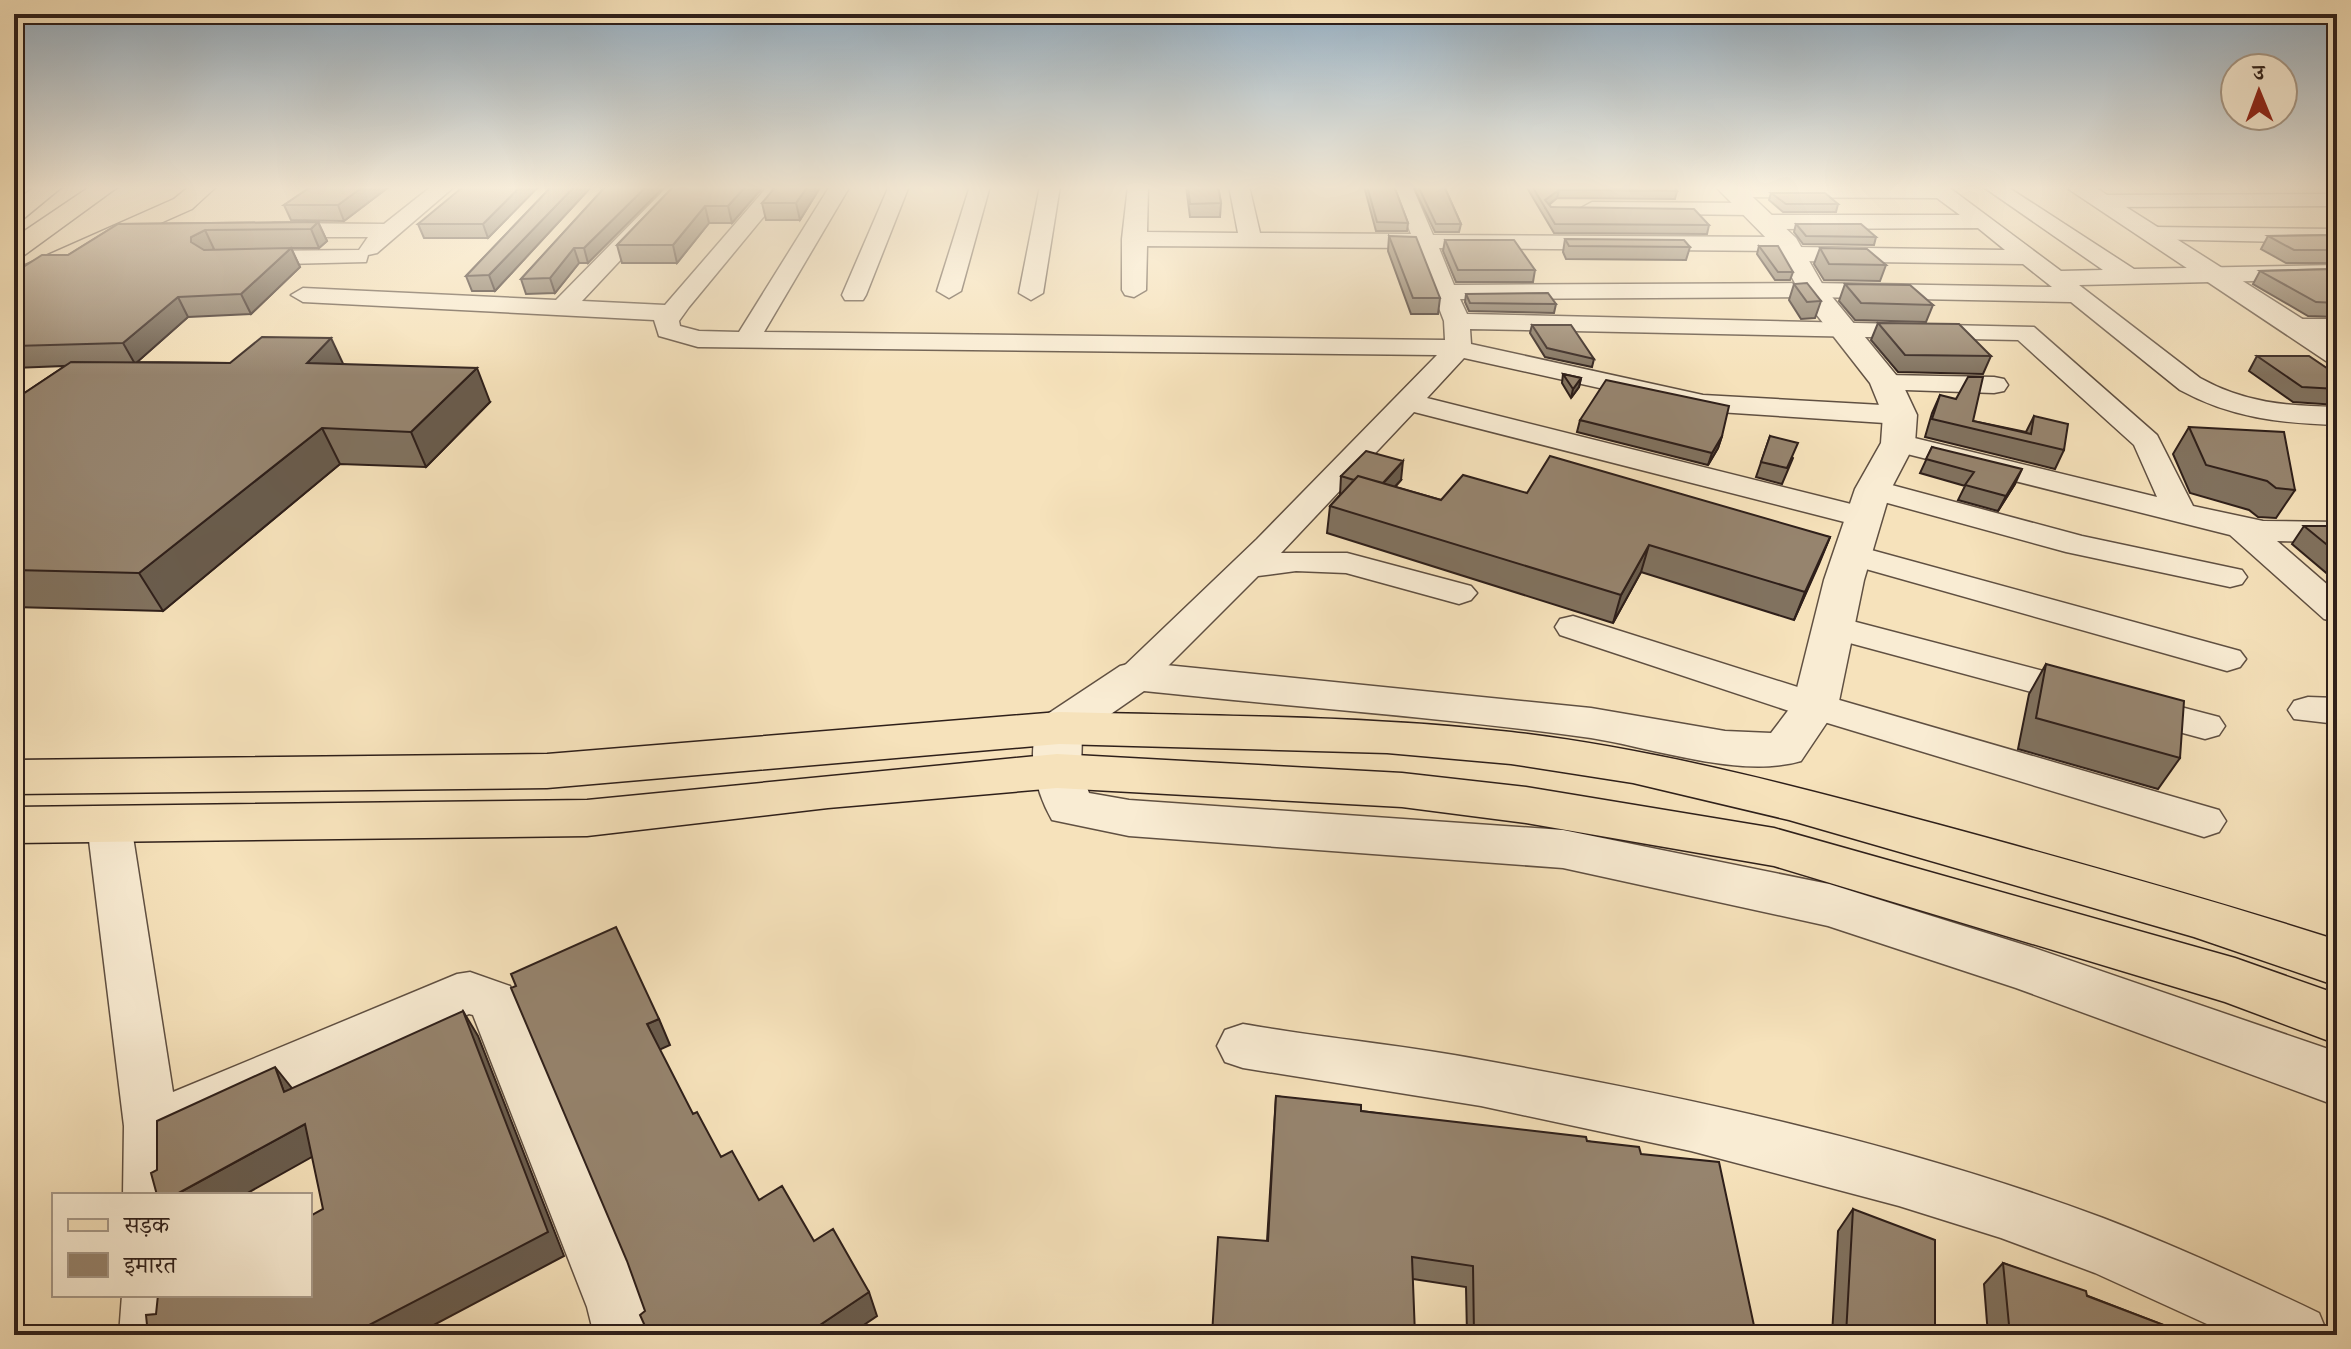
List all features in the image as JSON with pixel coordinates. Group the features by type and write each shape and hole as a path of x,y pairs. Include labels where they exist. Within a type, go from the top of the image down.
{"main road":[{"path":"14,280 83,249"},
{"path":"14,777 547,771 1387,737 1511,748 1633,766 1789,802 2200,917 2337,963"},
{"path":"14,825 587,818 828,791 1058,749 1526,805 1774,847 2235,981 2337,1019"}],"street":[{"path":"335,275 368,249"},
{"path":"562,308 619,249"},
{"path":"725,249 671,313 664,327 679,336 747,339 1358,343 1457,335 1843,329 2016,330 2034,337 2147,441 2180,513"},
{"path":"747,339 802,249"},
{"path":"854,295 873,249"},
{"path":"949,291 961,249"},
{"path":"1031,293 1039,249"},
{"path":"1133,249 1134,290"},
{"path":"1426,249 1446,292 1457,335 1410,402 1247,567 1058,749 1069,807 1129,818 1563,849 1829,905 2031,970 2337,1079"},
{"path":"1136,676 1591,723 1725,747 1784,750 1815,706 1833,627 1895,413 1843,329 1782,249"},
{"path":"1974,249 2030,257"},
{"path":"2019,249 2142,348 2220,403 2256,413 2337,416"},
{"path":"2087,249 2127,275"},
{"path":"2175,249 2337,354"},
{"path":"214,259 358,257"},
{"path":"2056,278 2337,272"},
{"path":"444,302 464,281"},
{"path":"498,306 518,284"},
{"path":"1446,292 1812,290 2078,295"},
{"path":"303,295 671,313"},
{"path":"2295,327 2337,327"},
{"path":"1457,335 1703,403 1895,413 2180,513 2242,528 2337,532"},
{"path":"1895,413 1994,385"},
{"path":"1410,402 1869,503 2230,577"},
{"path":"2242,528 2337,611"},
{"path":"1853,555 2227,659"},
{"path":"1247,567 1296,561 1347,563 1459,593"},
{"path":"1573,627 1815,706 2204,821"},
{"path":"1833,627 2205,726"},
{"path":"109,824 151,1126 151,1193"},
{"path":"151,1126 457,995 482,995 492,1001 617,1307 625,1335"},
{"path":"1243,1046 1480,1083 1761,1144 1898,1179 2029,1219 2234,1302 2297,1335"},
{"path":"150,1335 152,1297"}],"building":[{"path":"78,249 290,249 241,294 178,297 123,343 14,346 14,270 42,255 68,255"},
{"path":"492,249 514,249 489,275 466,276"},
{"path":"548,249 573,249 550,278 521,279"},
{"path":"1394,249 1421,249 1440,298 1413,298"},
{"path":"1449,249 1520,249 1535,270 1458,270"},
{"path":"1761,249 1780,249 1793,272 1778,272"},
{"path":"1821,249 1867,249 1886,265 1829,264"},
{"path":"2292,249 2337,249 2337,250"},
{"path":"2337,269 2337,303 2316,302 2260,271"},
{"path":"1807,283 1821,301 1807,302 1794,284"},
{"path":"1845,284 1910,285 1933,305 1861,303"},
{"path":"1548,293 1556,304 1470,303 1466,294"},
{"path":"1878,323 1959,324 1991,356 1905,355"},
{"path":"1532,325 1571,325 1594,359 1547,348"},
{"path":"262,337 331,338 307,363 477,368 411,432 322,428 139,573 14,570 14,400 71,362 230,363"},
{"path":"2257,356 2309,356 2337,375 2337,389 2302,387"},
{"path":"1563,374 1581,378 1573,389"},
{"path":"1968,377 1983,377 1973,421 2031,434 2034,416 2068,424 2064,450 1932,419 1940,395 1956,399"},
{"path":"1606,380 1729,406 1722,436 1712,453 1580,420"},
{"path":"2189,427 2284,432 2295,490 2276,488 2267,481 2206,465"},
{"path":"1770,436 1798,443 1787,468 1761,462"},
{"path":"1932,447 2022,469 2006,496 1965,485 1974,472 1926,459"},
{"path":"1366,451 1403,461 1383,483 1358,476 1354,480 1341,476"},
{"path":"1550,456 1830,537 1805,592 1649,545 1621,595 1330,506 1358,476 1441,500 1463,475 1527,493"},
{"path":"2304,526 2337,526 2337,553"},
{"path":"2046,664 2184,701 2180,758 2036,718"},
{"path":"616,927 659,1019 647,1024 693,1114 697,1112 721,1157 732,1151 759,1200 782,1186 814,1241 833,1229 869,1292 805,1335 649,1335 640,1315 645,1311 627,1261 511,988 516,986 511,974"},
{"path":"463,1011 548,1232 350,1335 148,1335 146,1315 156,1314 158,1297 312,1297 312,1215 323,1209 305,1124 179,1193 156,1193 151,1173 157,1170 157,1121 275,1067 284,1092"},
{"path":"1276,1096 1361,1105 1361,1111 1586,1137 1587,1141 1639,1147 1641,1154 1719,1162 1756,1335 1474,1335 1473,1266 1412,1257 1415,1335 1212,1335 1218,1237 1268,1241"},
{"path":"1853,1209 1935,1240 1935,1335 1846,1335"},
{"path":"2003,1263 2086,1291 2087,1296 2190,1335 2010,1335"},
{"path":"2197,1328 2217,1335 2198,1335"}]}
